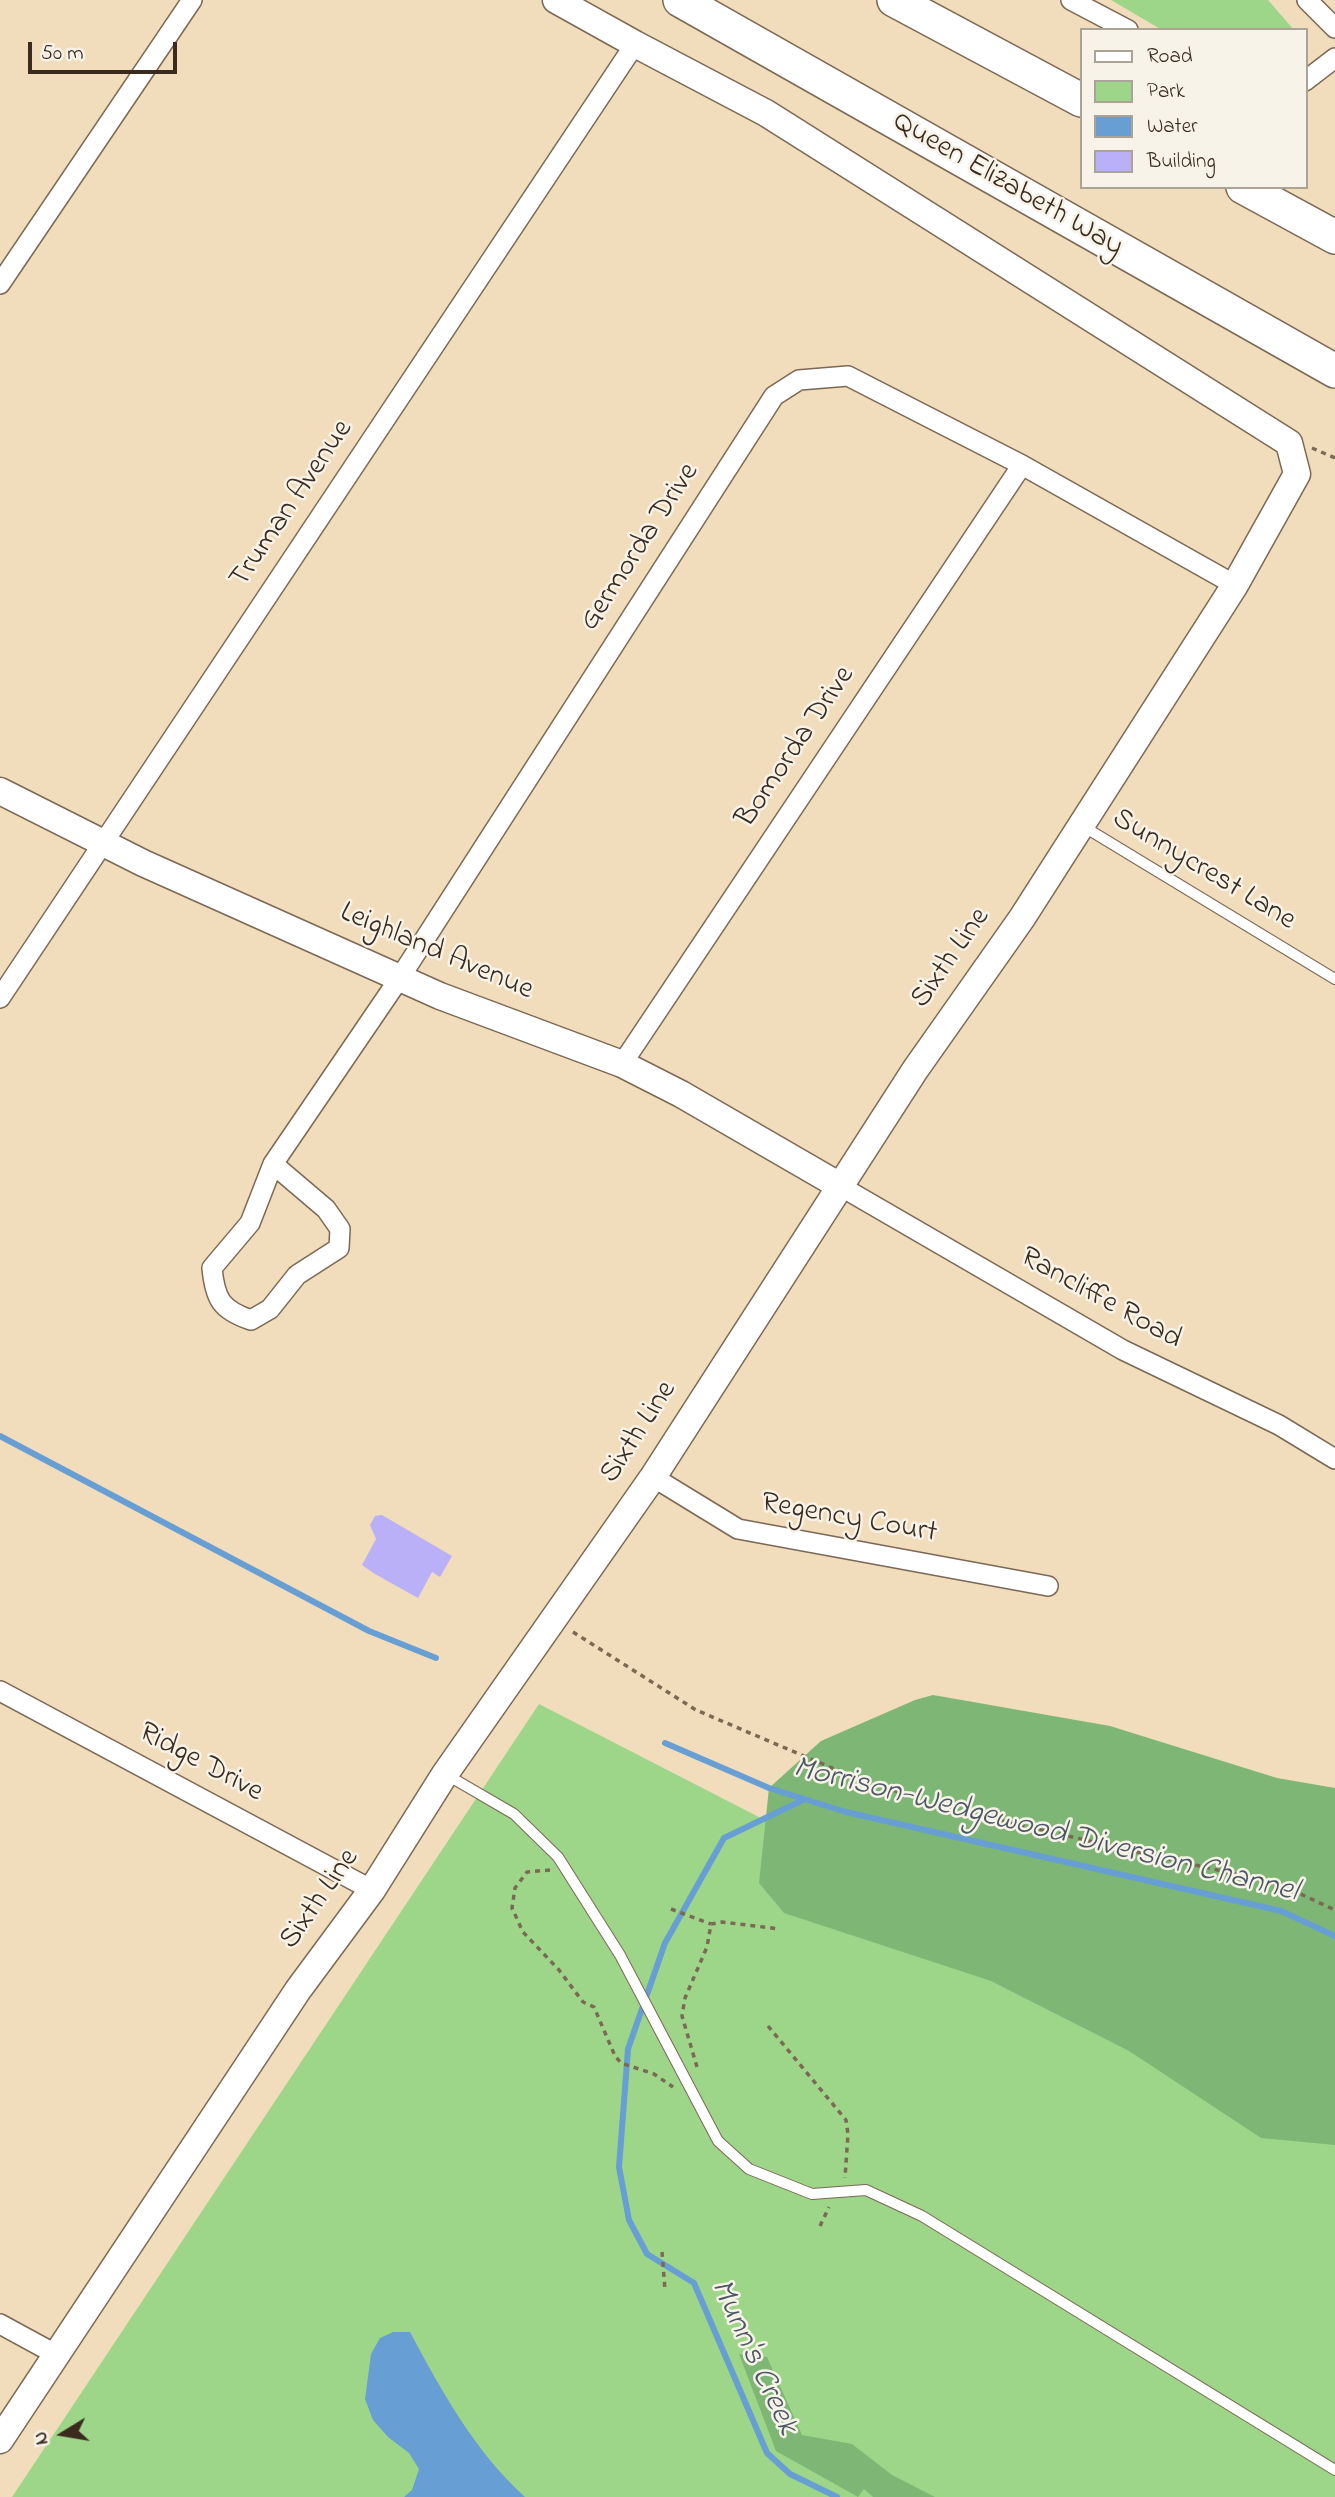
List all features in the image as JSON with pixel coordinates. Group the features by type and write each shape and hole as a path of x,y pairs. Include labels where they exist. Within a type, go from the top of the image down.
{"highway":[{"name":"Queen Elizabeth Way","path":"680,0 1335,371"},
{"path":"894,0 1080,99"},
{"path":"1247,189 1335,237"}],"street":[{"path":"0,284 192,0"},
{"path":"556,0 635,44"},
{"path":"1071,0 1124,28"},
{"path":"1307,0 1335,28"},
{"name":"Sixth Line","path":"0,2440 298,1990 372,1890 445,1774 653,1477 915,1070 1021,918 1081,825 1235,585 1297,474 1289,443 766,113 635,44"},
{"name":"Truman Avenue","path":"0,998 635,44"},
{"path":"1307,79 1335,58"},
{"name":"Germorda Drive","path":"273,1164 326,1209 340,1229 339,1248 297,1275 270,1309 251,1320 232,1314 214,1291 212,1268 250,1223 273,1164 401,976 774,396 799,380 848,376 1022,465 1235,585"},
{"name":"Bomorda Drive","path":"622,1065 1022,465"},
{"name":"Leighland Avenue","path":"0,791 104,843 440,996 622,1065 681,1094 840,1186"},
{"name":"Rancliffe Road","path":"840,1186 1123,1350 1279,1425 1335,1459"},
{"name":"Regency Court","path":"653,1477 738,1529 1048,1586"},
{"name":"Ridge Drive","path":"0,1691 372,1890"},
{"path":"0,2324 57,2355"}],"lane":[{"name":"Sunnycrest Lane","path":"1081,825 1335,979"},
{"path":"445,1774 513,1814 558,1857 620,1955 718,2141 749,2169 812,2194 866,2190 922,2216 1335,2470"}],"path":[{"path":"553,1620 696,1710 832,1768 940,1807 1279,1884 1335,1910"},
{"path":"566,1869 527,1872 515,1888 512,1908 523,1932 559,1970 583,2002 594,2007 615,2056 621,2063 654,2074 700,2105"},
{"path":"671,1909 711,1924 722,1922 780,1929"},
{"path":"700,2105 697,2064 682,2015 685,1998 707,1947 711,1924"},
{"path":"768,2026 846,2120 848,2134 845,2192 829,2207 820,2226"},
{"path":"662,2252 665,2290"}],"green space":[{"path":"1111,0 1268,0 1292,28 1159,28"},
{"path":"933,1695 1110,1726 1277,1778 1335,1788 1335,2145 1261,2138 1129,2051 991,1981 784,1913 759,1883 769,1788 821,1741 915,1700"},
{"path":"539,1704 1035,1959 1335,2101 1335,2497 12,2497"},
{"path":"739,2354 767,2357 802,2435 852,2444 892,2475 935,2497 873,2497 864,2489 858,2497 776,2451"}],"water":[{"path":"393,2332 410,2332 460,2419 490,2460 525,2497 404,2497 412,2490 419,2469 409,2453 388,2437 373,2420 365,2399 371,2354 380,2338"}],"building":[{"path":"382,1515 452,1556 440,1577 432,1572 418,1598 362,1565 376,1539 370,1525 375,1516"}],"waterway":[{"name":"Morrison-Wedgewood Diversion Channel","path":"0,1436 369,1631 436,1658"},
{"name":"Morrison-Wedgewood Diversion Channel","path":"665,1743 769,1788 846,1812 1281,1911 1335,1936"},
{"name":"Munn's Creek","path":"805,1799 724,1838 665,1943 628,2049 619,2167 629,2220 647,2254 694,2283 767,2453 790,2474 837,2497"}]}
